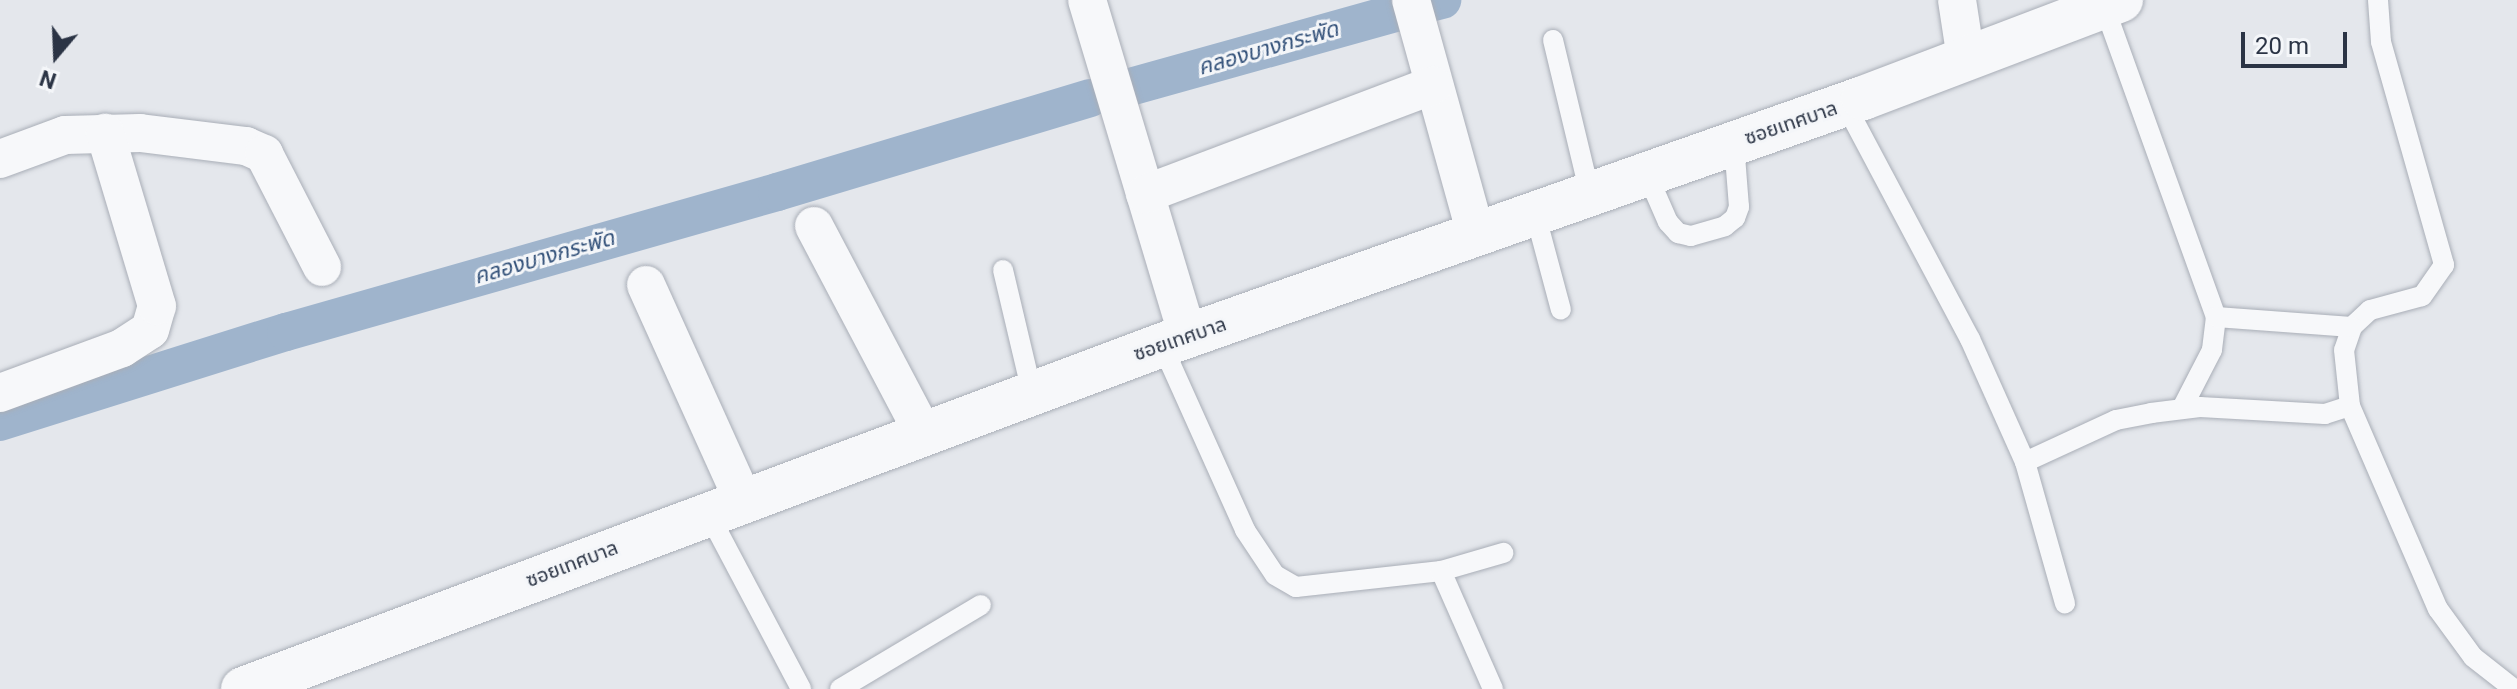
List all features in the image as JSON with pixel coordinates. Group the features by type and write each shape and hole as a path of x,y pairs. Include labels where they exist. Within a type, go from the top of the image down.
{"street":[{"path":"1087,0 1145,194 1175,340"},
{"path":"1411,0 1476,234"},
{"path":"1957,0 1966,59"},
{"name":"ซอยเทศบาล","path":"243,689 1175,340 1845,104 2113,3"},
{"path":"1145,194 1433,85"},
{"path":"0,393 122,348 150,330 157,306 105,133"},
{"path":"0,159 65,135 140,133 246,146 264,154 322,267"},
{"path":"814,226 923,433"},
{"path":"646,285 725,506"}],"lane":[{"path":"2378,0 2381,42 2444,265 2422,296 2370,310 2352,327 2344,350 2350,406 2438,609 2473,657 2514,689"},
{"path":"2113,3 2216,317 2212,350 2182,408"},
{"path":"1553,40 1590,194"},
{"path":"1845,104 1970,339 2025,462 2065,603"},
{"path":"1647,174 1668,222 1678,233 1691,236 1725,226 1735,218 1739,207 1734,143"},
{"path":"1535,213 1561,310"},
{"path":"1003,270 1032,393"},
{"path":"2216,317 2352,327"},
{"path":"1175,340 1245,530 1275,575 1296,587 1316,587 1441,571 1503,553"},
{"path":"2025,462 2116,420 2182,408 2325,414 2350,406"},
{"path":"725,506 801,689"},
{"path":"1441,571 1493,689"},
{"path":"840,689 981,605"}],"waterway":[{"name":"คลองบางกระพัด","path":"1422,5 1442,0"},
{"name":"คลองบางกระพัด","path":"1130,87 1405,10"},
{"name":"คลองบางกระพัด","path":"0,422 286,332 777,192 1090,98"}]}
